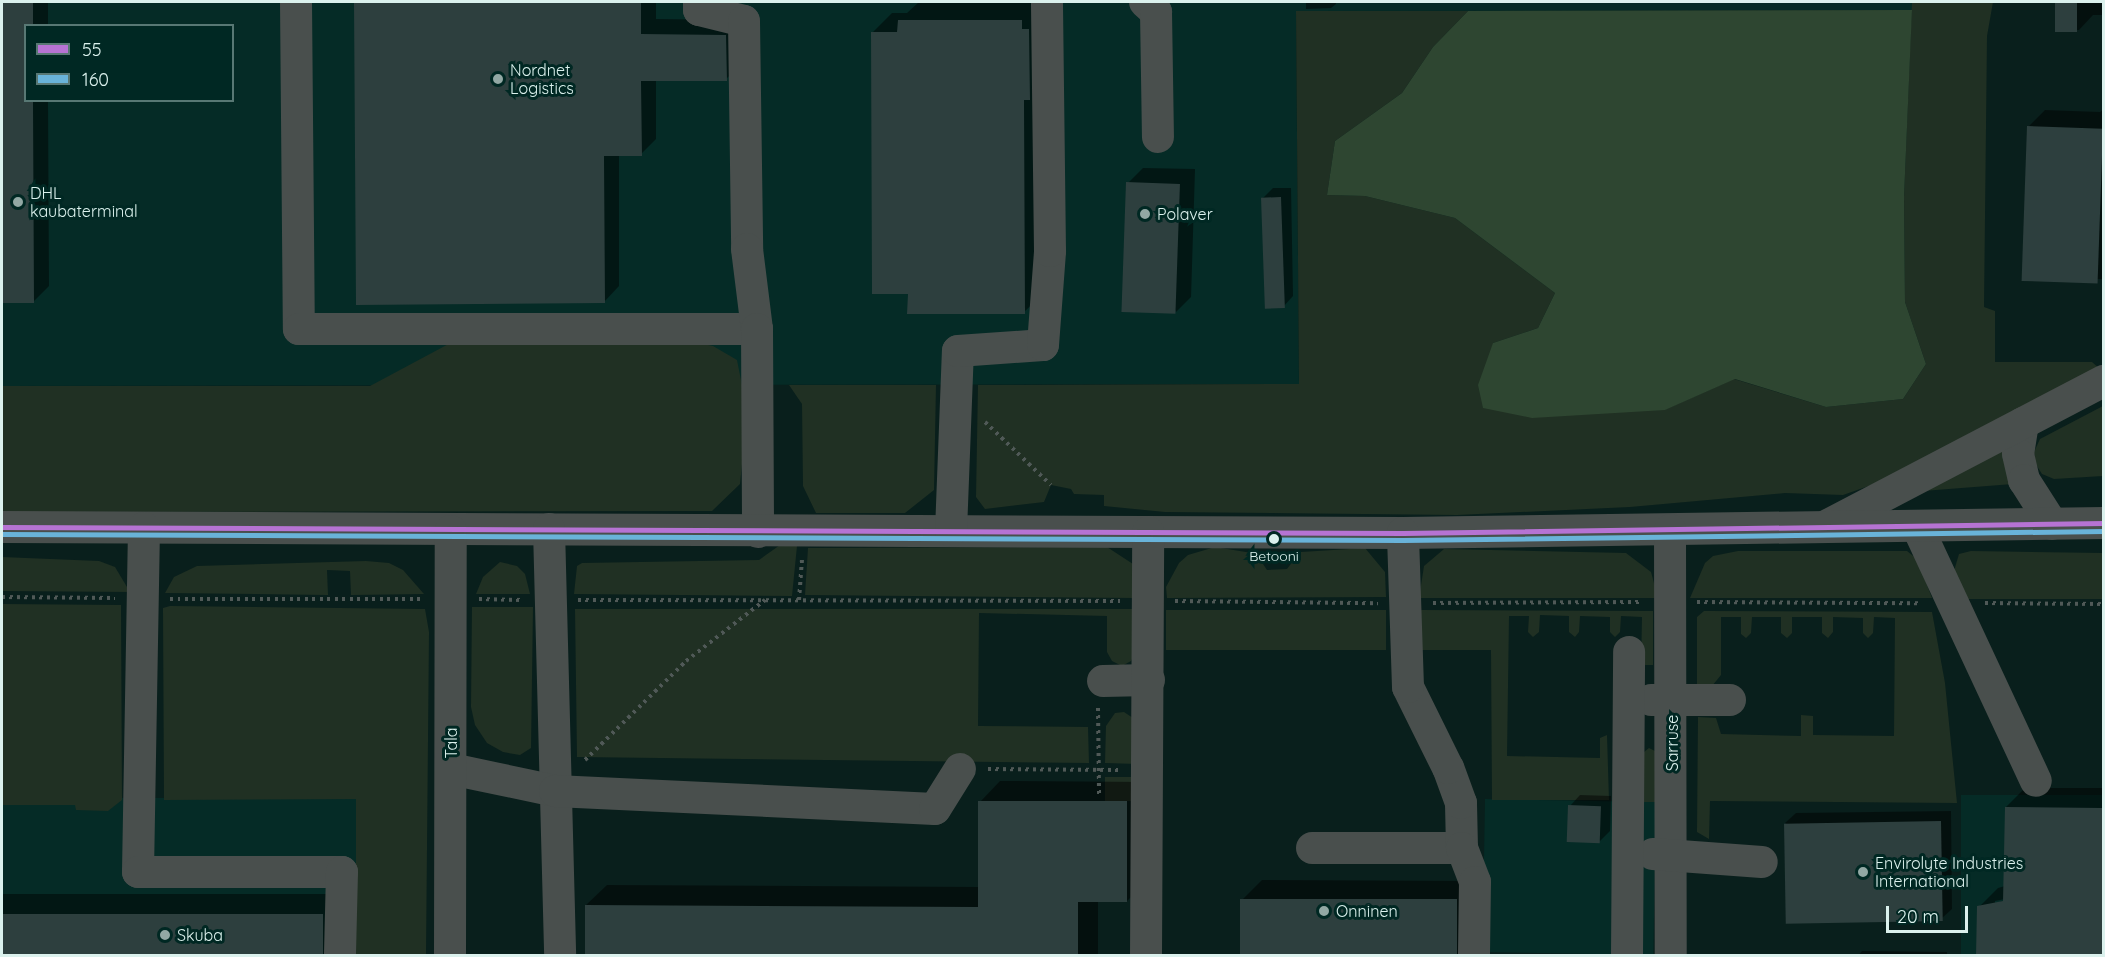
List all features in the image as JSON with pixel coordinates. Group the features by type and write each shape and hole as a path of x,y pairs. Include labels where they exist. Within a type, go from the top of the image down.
{"street":[{"path":"296,2 299,329 757,329"},
{"path":"699,2 699,10 744,21 747,249 757,329 758,532"},
{"path":"951,531 958,351 1044,345 1050,251 1047,2"},
{"path":"1145,2 1156,12 1158,137"},
{"path":"1822,528 2103,381"},
{"path":"2023,423 2018,454 2024,480 2052,524"},
{"path":"2,526 451,531 1403,533 2103,523"},
{"path":"1917,526 2036,780"},
{"path":"144,528 138,872 342,872 340,956"},
{"path":"549,530 560,956"},
{"name":"Sarruse","path":"1670,530 1673,602 1671,956"},
{"name":"Tala","path":"450,956 451,531"},
{"path":"1146,956 1149,532"},
{"path":"1403,533 1408,687 1448,768 1461,803 1462,848 1475,882 1474,956"},
{"path":"1627,956 1629,652"},
{"path":"1101,692 1149,681"},
{"path":"1629,702 1673,698 1730,700"},
{"path":"451,769 555,791 935,809 960,769"},
{"path":"1312,848 1462,848"},
{"path":"1628,854 1762,862"}],"path":[{"path":"957,395 1051,485"},
{"path":"799,600 804,532"},
{"path":"2,597 2103,604"},
{"path":"555,791 643,699 766,600"},
{"path":"1098,794 1101,692"},
{"path":"960,769 1147,770"}],"shaded area":[{"path":"2,2 1912,2 1912,10 1296,11 1299,384 2,386"},
{"path":"1912,2 1993,2 1987,36 1984,307 1995,311 1995,362 2092,362 2100,369 1880,482 1843,495 1785,493 1630,507 1457,515 1165,512 1104,506 1104,495 1074,494 1071,489 1051,485 1044,502 985,509 976,497 978,385 1299,384 1296,11 1468,11 1433,47 1402,93 1335,141 1327,195 1365,196 1455,218 1555,293 1538,328 1493,343 1664,410 1734,379 1826,407 1903,399 1926,364 1905,302 1904,197"},
{"path":"1912,10 1904,197 1905,302 1926,364 1903,399 1826,407 1735,379 1665,410 1532,418 1483,408 1478,385 1493,343 1538,328 1555,293 1455,218 1365,196 1327,195 1335,141 1402,93 1433,47 1468,11"},
{"path":"456,340 689,341 713,346 737,360 742,385 744,445 740,484 712,511 2,512 2,386 370,386"},
{"path":"789,385 936,385 934,490 905,513 816,513 803,486 802,404"},
{"path":"2103,406 2103,476 2054,479 2042,474 2035,463 2034,452 2040,439"},
{"path":"2005,449 2013,484 1923,491"},
{"path":"780,545 797,546 792,596 574,594 577,566 582,563 759,560"},
{"path":"1107,547 1133,564 1134,598 805,595 808,548"},
{"path":"1215,547 1252,553 1252,561 1261,561 1267,570 1287,569 1293,561 1301,560 1301,552 1365,548 1385,572 1386,597 1167,598 1166,587 1179,563 1188,555"},
{"path":"1444,549 1626,553 1651,572 1658,598 1419,598 1424,566"},
{"path":"1738,551 1907,551 1917,559 1932,598 1690,598 1705,563 1713,556"},
{"path":"1971,551 2103,553 2103,599 1967,599 1954,571 1959,554"},
{"path":"2,557 99,561 115,567 130,592 2,591"},
{"path":"366,561 389,563 403,570 424,594 351,595 350,571 327,570 328,595 165,593 174,577 197,566"},
{"path":"500,562 517,566 525,574 530,594 476,594 483,577"},
{"path":"2,604 121,605 122,800 108,811 76,810 75,805 2,805"},
{"path":"170,606 425,609 429,632 426,955 356,955 356,799 164,800 163,608"},
{"path":"472,607 533,607 531,748 520,755 503,752 487,743 475,725 471,707"},
{"path":"575,609 1134,609 1136,651 1131,661 1122,666 1112,661 1107,652 1107,616 979,613 978,726 1088,727 1089,763 577,757"},
{"path":"1166,610 1386,610 1386,650 1166,650"},
{"path":"1420,610 1653,611 1653,665 1641,665 1642,617 1621,616 1620,632 1615,637 1610,632 1610,617 1580,616 1579,632 1575,637 1569,632 1569,616 1540,615 1539,632 1533,637 1528,632 1529,616 1509,616 1507,756 1600,758 1600,738 1607,735 1609,800 1492,800 1491,650 1420,650"},
{"path":"1704,611 1932,612 1945,683 1957,803 1710,801 1709,839 1697,832 1698,717 1716,718 1721,734 1801,736 1801,715 1813,716 1813,735 1894,736 1895,618 1874,617 1873,633 1868,638 1863,633 1863,618 1833,617 1833,632 1828,638 1822,633 1822,617 1792,617 1792,633 1787,638 1781,633 1781,617 1752,617 1751,633 1746,638 1741,634 1741,617 1721,617 1721,675 1712,686 1697,686 1697,617"},
{"path":"1124,712 1136,720 1137,764 1105,763 1106,726 1115,713"},
{"path":"1649,748 1655,751 1656,802 1641,802 1644,752"},
{"path":"1105,777 1131,777 1140,801 1105,801"},
{"path":"1961,795 2103,795 2103,956 1961,956"},
{"path":"2,798 356,798 356,956 2,956"},
{"path":"1485,799 1656,802 1653,955 1482,952"}],"building":[{"name":"DHL kaubaterminal","path":"2,2 33,2 33,24 24,24 24,102 33,102 34,303 2,303"},
{"name":"Nordnet Logistics","path":"354,2 641,2 641,34 726,35 727,81 641,81 642,156 604,156 605,303 356,305"},
{"path":"2055,2 2077,2 2077,32 2055,32"},
{"path":"898,20 1022,20 1022,29 1029,29 1030,100 1024,100 1025,314 907,314 908,294 872,294 871,32 897,32"},
{"path":"2027,126 2103,129 2098,284 2022,281"},
{"path":"1126,182 1180,184 1175,314 1121,312"},
{"path":"1281,197 1285,308 1265,309 1261,198"},
{"path":"978,801 1127,801 1127,902 1078,902 1078,956 585,956 585,905 978,907"},
{"path":"1568,805 1601,806 1600,843 1567,842"},
{"path":"2005,807 2103,808 2103,956 1976,956 1977,906 2003,901"},
{"name":"Envirolyte Industries International","path":"1941,821 1943,921 1786,924 1784,824"},
{"path":"1240,899 1457,899 1457,956 1240,956"},
{"name":"Skuba","path":"2,914 323,914 323,956 2,956"}],"transit line":[{"name":"55","path":"2,527 1403,533 2104,523"},
{"name":"160","path":"2,534 1403,540 2104,531"}],"place":[{"name":"Nordnet Logistics","path":"498,79"},
{"name":"DHL kaubaterminal","path":"18,202"},
{"name":"Polaver","path":"1145,214"},
{"name":"Betooni","path":"1274,539"},
{"name":"Envirolyte Industries International","path":"1863,872"},
{"name":"Onninen","path":"1324,911"},
{"name":"Skuba","path":"165,935"}]}
